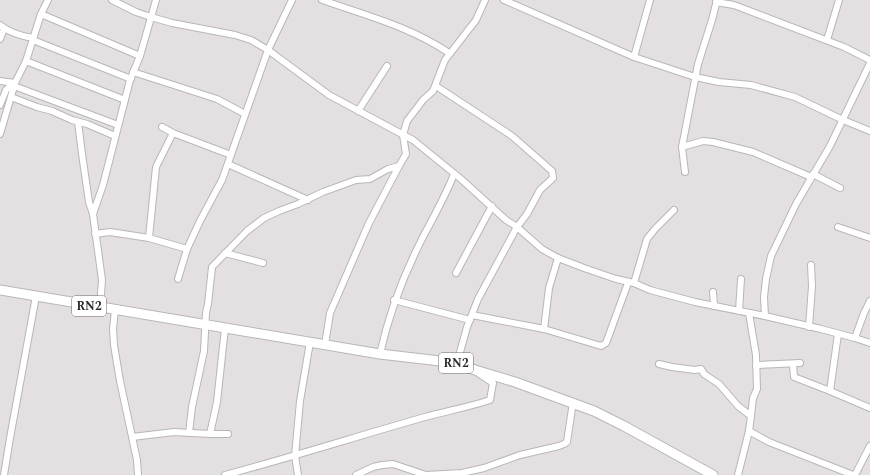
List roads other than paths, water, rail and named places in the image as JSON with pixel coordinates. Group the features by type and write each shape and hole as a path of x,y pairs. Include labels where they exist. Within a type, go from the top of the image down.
{"highway":[{"name":"RN2","path":"0,290 380,354 457,363 474,370 573,402 624,426 713,475"}],"street":[{"path":"0,134 14,84 26,60 41,14 48,0"},
{"path":"112,0 136,12 151,17 172,23 235,35 251,40 268,50 316,86 358,111 413,140 492,206 506,220 517,227 542,249 558,258 650,290 714,306 765,316 870,343"},
{"path":"93,214 103,185 130,79 140,56 156,0"},
{"path":"178,279 187,249 222,180 244,114 268,50 292,0"},
{"path":"322,0 408,30 429,40 449,53"},
{"path":"325,345 330,313 369,223 406,154 403,135 407,121 423,100 431,94 436,86 444,60 476,20 485,0"},
{"path":"504,0 634,57 695,77 719,82 751,85 795,97 870,131"},
{"path":"634,57 650,0"},
{"path":"827,40 840,0"},
{"path":"685,172 682,147 695,77 712,20 716,1 734,5 827,40 870,60"},
{"path":"41,14 140,56"},
{"path":"0,39 2,27 130,79"},
{"path":"26,60 125,100"},
{"path":"765,316 766,284 771,256 796,204 830,146 870,63"},
{"path":"358,111 387,66"},
{"path":"133,72 217,99 244,114"},
{"path":"0,81 14,84 118,125"},
{"path":"0,105 6,90 14,84"},
{"path":"436,86 512,136 552,171 552,178 540,190 527,214 517,227 478,299 457,363"},
{"path":"11,97 37,107 52,110 115,136"},
{"path":"78,122 102,280 100,307"},
{"path":"162,127 173,133 231,155"},
{"path":"149,238 156,166 173,133"},
{"path":"682,147 702,141 713,142 753,152 812,175 840,188"},
{"path":"228,164 308,200"},
{"path":"189,433 192,407 204,351 205,325 212,267 248,231 264,218 356,180 370,179 388,169 399,166"},
{"path":"380,354 394,300 454,174"},
{"path":"456,273 492,206"},
{"path":"394,300 471,318 544,329 601,346 606,343 647,240 655,228 674,210"},
{"path":"838,227 870,238"},
{"path":"95,234 110,232 149,238 187,249"},
{"path":"225,253 263,263"},
{"path":"544,329 549,288 558,258"},
{"path":"809,327 812,286 811,264"},
{"path":"739,311 741,279"},
{"path":"714,292 714,306"},
{"path":"0,474 4,475 36,296"},
{"path":"855,338 870,301"},
{"path":"115,310 112,329 114,345 120,381 138,460 138,475"},
{"path":"738,475 750,431 753,398 757,389 756,355 749,313"},
{"path":"210,434 217,402 225,328"},
{"path":"830,391 838,334"},
{"path":"298,475 295,456 300,401 310,342"},
{"path":"659,364 695,370 701,369 704,374 719,384 738,406 751,416"},
{"path":"756,366 797,364 794,377 870,408"},
{"path":"226,475 490,400 493,383 474,370"},
{"path":"356,475 382,464 393,464 426,475 462,472 484,468 520,455 559,446 567,442 573,402"},
{"path":"750,431 769,442 854,475 870,446"},
{"path":"132,438 174,432 228,434"}]}
